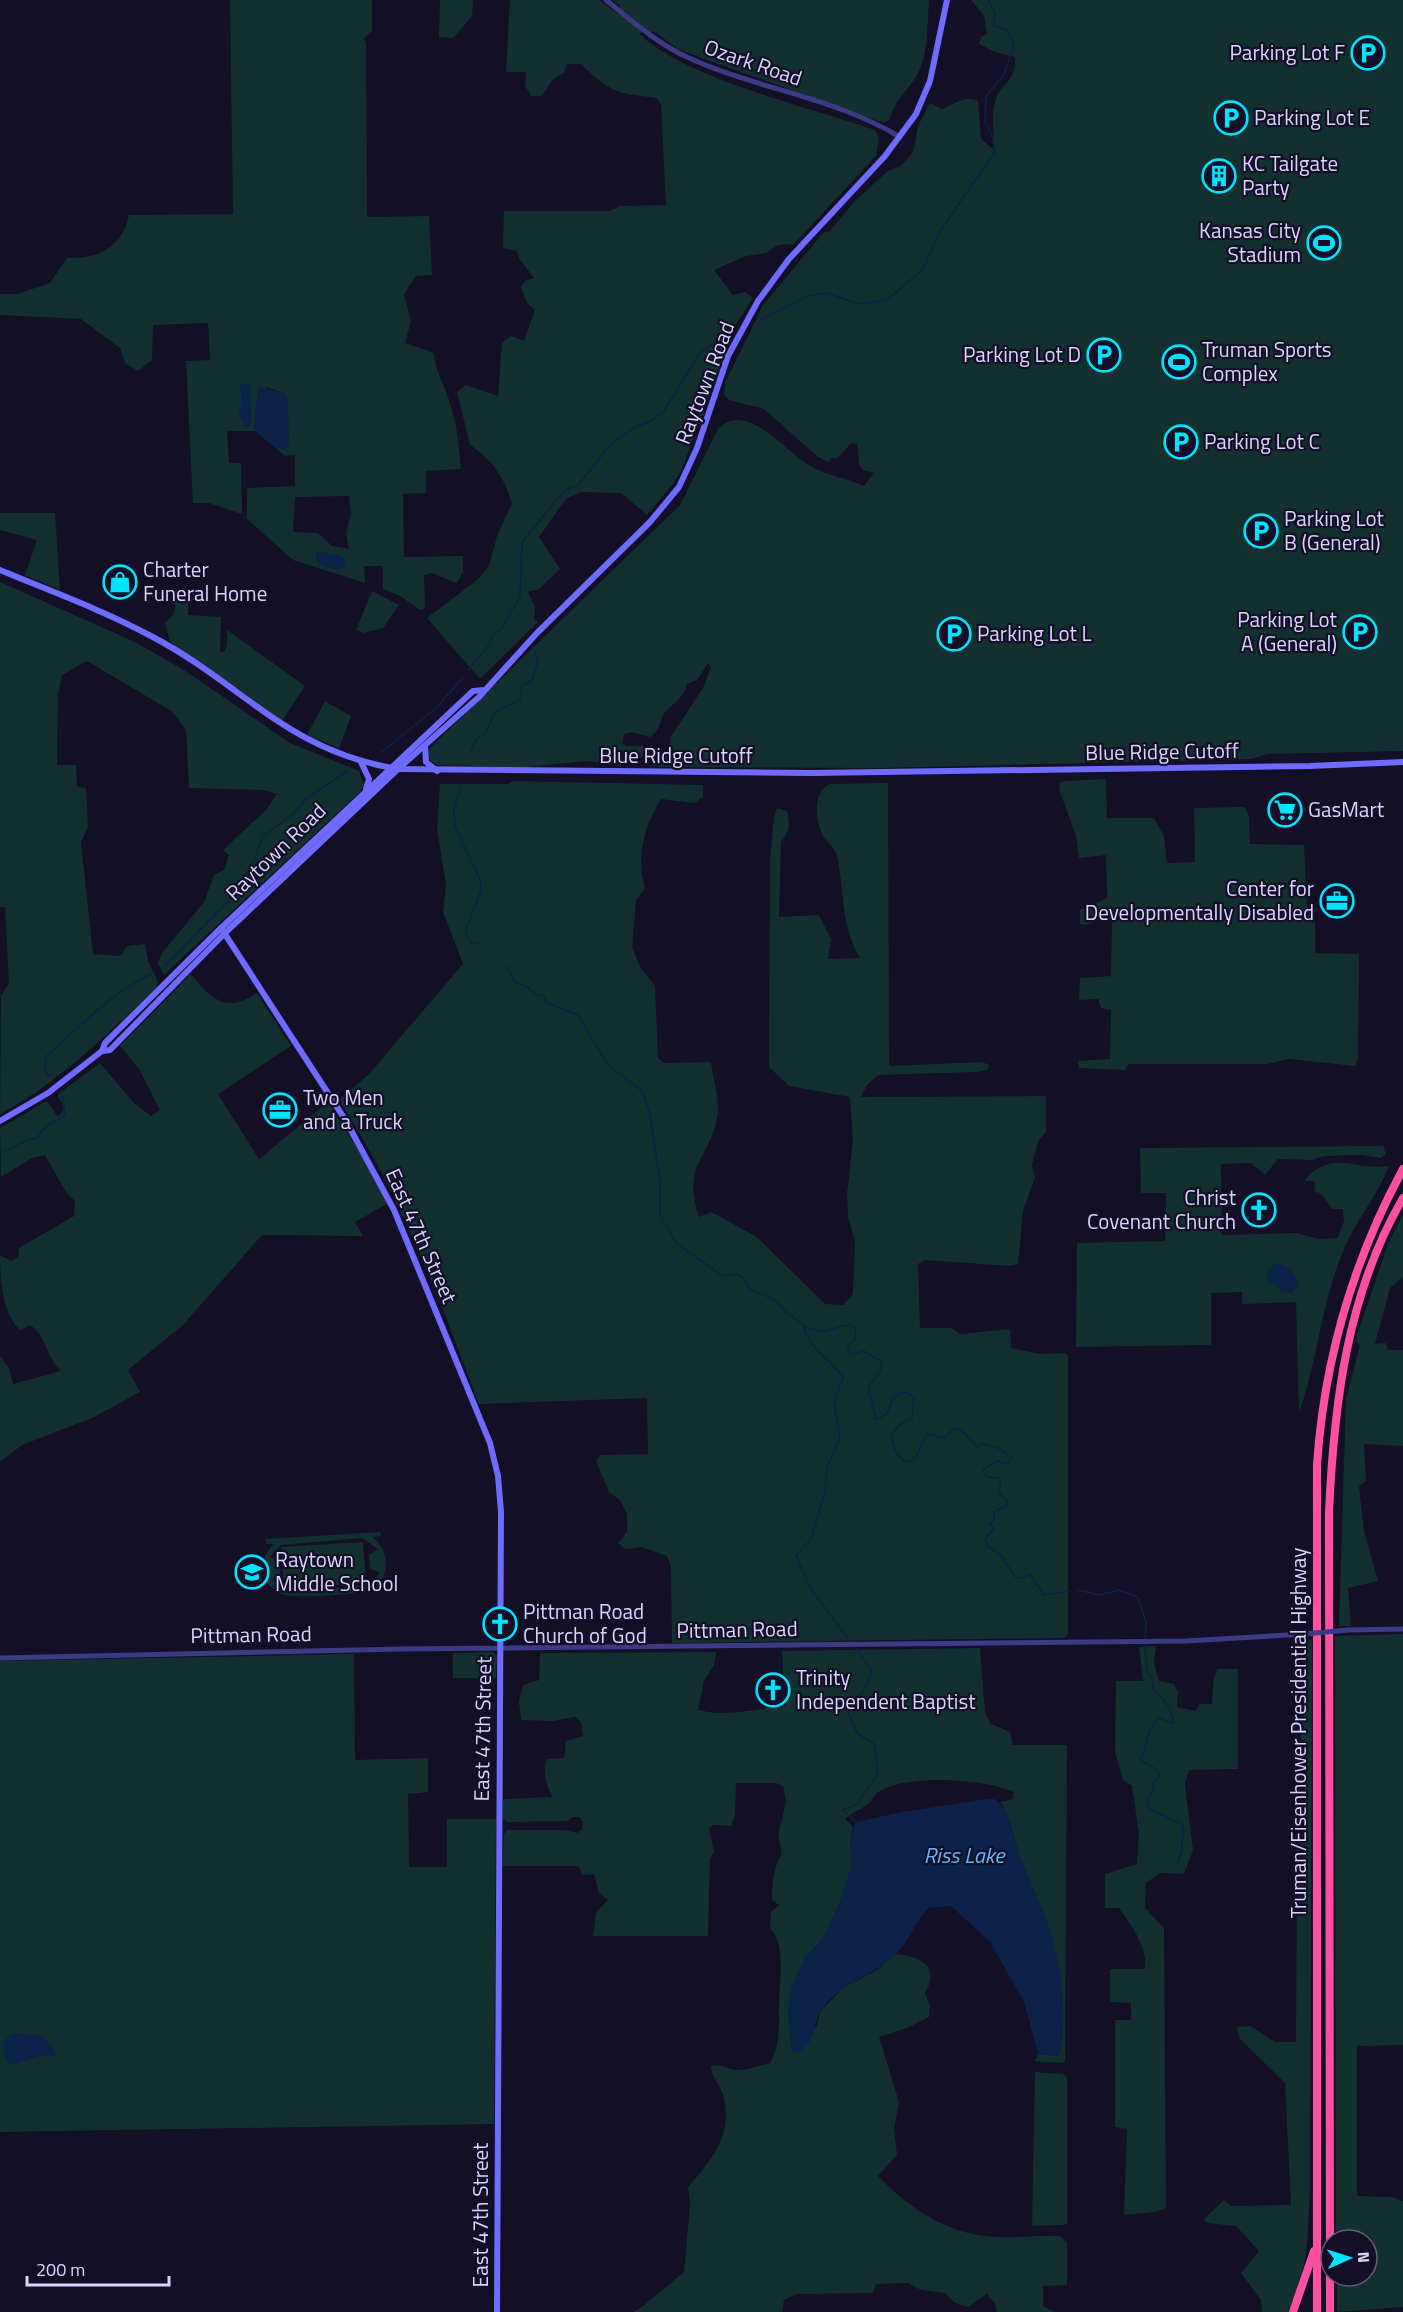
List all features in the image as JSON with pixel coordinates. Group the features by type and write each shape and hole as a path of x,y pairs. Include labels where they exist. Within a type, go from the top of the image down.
{"highway":[{"name":"Truman/Eisenhower Presidential Highway","path":"1317,2312 1317,1507 1320,1422 1333,1353 1356,1271 1403,1169"},
{"name":"Truman/Eisenhower Presidential Highway","path":"1330,2312 1329,1512 1332,1453 1341,1372 1350,1334 1379,1248 1403,1198"},
{"path":"1293,2312 1317,2239"}],"main road":[{"name":"Raytown Road","path":"223,930 479,697 650,522 679,487 698,448 733,347 758,301 789,259 900,137 916,114 930,81 947,2"},
{"name":"Blue Ridge Cutoff","path":"0,570 151,636 291,731 335,753 389,768 437,771 812,773 1310,766 1403,762"},
{"name":"Raytown Road","path":"0,1121 48,1093 102,1051 105,1043 366,789 473,691 484,690"},
{"path":"425,746 426,762 437,771"},
{"path":"361,762 368,775 366,789"},
{"name":"East 47th Street","path":"223,930 370,1161 394,1210 478,1412 490,1443 498,1476 501,1512 497,2312"}],"street":[{"name":"Ozark Road","path":"606,0 649,35 689,58 871,122 900,137"},
{"name":"Pittman Road","path":"0,1658 179,1653 1155,1641 1403,1629"}],"green space":[{"path":"230,0 372,0 372,31 363,39 366,42 367,217 429,216 432,275 416,276 404,294 411,321 405,343 434,353 436,366 454,419 461,469 426,471 426,493 403,494 404,557 463,556 463,572 457,583 431,573 424,575 425,608 420,610 400,596 383,589 383,566 364,566 365,583 293,560 247,519 247,488 295,486 295,455 285,456 278,450 285,450 284,393 266,387 254,421 255,431 227,431 229,463 241,463 242,514 209,503 193,503 186,361 210,360 208,323 153,325 152,360 138,371 125,363 120,348 81,319 0,315 0,294 17,294 50,283 67,258 89,256 107,249 121,235 129,215 233,214","holes":["349,496 351,514 346,533 349,549 332,546 318,533 293,532 295,497"]},
{"path":"440,0 473,0 472,16 453,38 439,37"},
{"path":"510,0 599,0 617,13 620,6 613,0 929,0 926,45 922,63 916,77 895,106 890,119 884,123 678,49 655,32 639,33 658,49 716,77 785,102 875,130 879,138 876,156 794,244 778,245 766,253 746,256 714,270 733,295 745,292 753,298 736,324 682,469 673,484 647,515 621,493 581,492 566,499 539,537 560,569 539,589 528,592 535,607 534,619 538,622 480,679 427,618 477,580 489,566 497,536 512,503 496,469 485,456 470,445 457,392 466,385 498,396 502,343 511,336 524,341 535,310 527,303 521,287 525,281 534,278 519,258 517,251 503,248 504,211 610,211 620,206 666,205 661,105 657,98 615,90 600,81 581,64 567,64 564,73 553,79 542,96 531,96 525,85 526,72 506,72"},
{"name":"Truman Sports Complex","path":"971,0 1403,0 1403,751 1268,754 1251,759 881,768 658,767 671,751 670,738 703,688 711,667 708,663 697,680 687,684 678,700 664,713 653,735 650,737 632,732 624,734 622,743 626,746 645,746 647,752 645,756 624,764 612,765 589,761 525,767 437,765 430,760 428,752 434,744 680,505 718,429 729,421 741,420 754,424 812,467 824,473 864,486 874,473 863,470 859,465 857,444 851,443 838,458 831,458 829,462 818,457 764,409 729,400 724,395 725,383 763,305 824,232 829,232 855,201 888,171 900,166 910,156 914,149 918,126 930,103 942,109 968,99 978,101 981,139 993,149 995,102 997,95 1011,77 1015,57 995,52 979,44 981,37 987,34 984,16"},
{"path":"0,513 55,513 60,590 25,575 37,540 0,530"},
{"path":"0,582 135,642 184,670 290,743 359,771 364,784 361,791 164,975 158,963 162,953 204,902 214,875 224,870 229,855 223,850 266,810 277,794 263,790 189,788 186,730 173,712 87,661 62,675 58,695 57,765 76,765 77,787 86,788 88,827 81,842 93,954 120,956 127,946 145,944 148,961 158,982 155,989 82,1057 43,1087 0,1114 1,996 9,983 5,907 0,907"},
{"path":"188,589 188,615 221,617 220,652 224,652 227,645 227,630 305,686 282,721 170,642 165,623 174,614 176,596"},
{"path":"372,591 399,605 383,628 364,633 356,630"},
{"path":"325,701 351,716 339,748 307,735"},
{"path":"1106,779 1107,818 1154,818 1164,836 1167,863 1195,862 1194,808 1245,807 1249,816 1250,844 1304,845 1307,910 1305,912 1315,921 1315,953 1359,954 1358,1059 1355,1066 1289,1059 1267,1064 1129,1064 1125,1070 1079,1068 1078,1061 1110,1059 1111,1010 1101,1008 1098,999 1079,1000 1080,978 1111,976 1112,921 1108,917 1085,925 1080,924 1080,910 1107,898 1106,855 1079,858 1076,836 1059,789 1060,783 1065,781"},
{"path":"513,781 703,785 703,797 694,803 661,799 650,820 643,842 641,865 645,888 636,900 632,947 640,967 655,986 658,1058 664,1063 711,1062 718,1112 713,1133 698,1164 693,1185 699,1217 711,1212 757,1237 825,1304 843,1305 853,1294 855,1241 848,1217 847,1194 853,1140 850,1097 789,1086 769,1067 770,861 777,808 787,811 789,824 788,831 781,842 779,917 819,915 831,939 828,959 860,958 846,921 837,856 820,828 817,814 818,800 824,788 829,784 888,783 889,1066 982,1062 989,1065 987,1070 977,1072 878,1075 867,1085 861,1097 1046,1096 1046,1131 1038,1142 1032,1165 1035,1178 1023,1211 1018,1264 1009,1266 925,1260 918,1264 920,1328 951,1328 960,1334 1010,1329 1011,1348 1041,1354 1066,1353 1068,1357 1068,1634 1065,1638 672,1643 671,1566 667,1556 642,1547 625,1549 618,1543 627,1532 627,1514 620,1500 609,1492 596,1461 600,1455 648,1454 647,1398 479,1404 434,1287 400,1210 361,1135 339,1100 369,1074 463,964 443,912 446,885 437,829 440,784 508,784"},
{"path":"191,974 212,997 220,1001 236,1002 257,993 291,1046 218,1094 259,1159 328,1102 363,1158 387,1204 355,1222 363,1236 262,1235 183,1325 128,1370 140,1392 92,1418 22,1445 0,1462 0,1356 9,1368 13,1384 61,1371 36,1330 30,1325 20,1330 9,1314 2,1284 0,1255 11,1261 18,1257 19,1248 74,1216 75,1201 66,1192 45,1155 32,1158 1,1177 0,1128 47,1101 58,1117 65,1108 57,1095 100,1063 134,1103 151,1116 160,1110 139,1069 120,1046"},
{"path":"1383,1146 1386,1154 1381,1158 1361,1155 1324,1156 1313,1160 1278,1159 1265,1175 1251,1163 1221,1164 1222,1235 1295,1233 1319,1239 1338,1238 1344,1221 1343,1209 1332,1209 1322,1194 1314,1191 1315,1181 1304,1181 1324,1165 1334,1163 1389,1166 1346,1244 1334,1275 1299,1413 1296,1302 1242,1304 1242,1292 1211,1293 1211,1345 1076,1347 1077,1243 1165,1241 1166,1193 1141,1193 1140,1148"},
{"path":"1403,1214 1403,1277 1390,1288 1375,1344 1386,1343 1388,1350 1403,1350 1403,1446 1364,1444 1366,1481 1359,1486 1364,1531 1378,1581 1348,1588 1351,1626 1339,1626 1346,1399 1360,1345 1355,1341 1388,1244"},
{"path":"380,1532 381,1536 373,1537 383,1550 385,1573 376,1585 361,1592 311,1596 281,1594 270,1585 264,1573 265,1557 274,1544 266,1544 266,1539","holes":["362,1538 378,1549 369,1555 370,1568 380,1573 369,1584 295,1592 281,1589 272,1580 280,1574 279,1561 270,1557 281,1545"]},
{"path":"363,1542 366,1583 284,1588 281,1547"},
{"path":"1403,1634 1403,2045 1357,2046 1357,2196 1392,2197 1403,2201 1403,2307 1337,2312 1337,2288 1379,2288 1379,2228 1336,2228 1335,1636"},
{"path":"1312,1639 1308,2235 1304,2267 1288,2312 1262,2312 1261,2300 1241,2273 1259,2251 1236,2226 1207,2223 1204,2219 1224,2200 1231,2206 1291,2205 1285,2083 1240,2039 1237,2027 1250,2026 1275,2042 1296,2042 1297,1848 1302,1834 1300,1641"},
{"path":"1156,1646 1154,1663 1159,1681 1174,1684 1178,1692 1177,1707 1196,1711 1199,1704 1212,1704 1213,1683 1217,1669 1238,1669 1238,1769 1189,1770 1185,1784 1193,1850 1184,1874 1160,1873 1146,1883 1145,1908 1164,1928 1166,2208 1155,2212 1124,2215 1127,2129 1115,2127 1115,2020 1131,2020 1131,2003 1110,2002 1110,1969 1145,1969 1145,1961 1138,1937 1119,1908 1105,1908 1105,1874 1137,1864 1139,1833 1132,1786 1123,1780 1115,1752 1116,1681 1143,1681 1139,1647"},
{"path":"980,1648 985,1712 991,1724 1010,1732 1013,1745 1067,1745 1065,2061 1062,2063 1035,2061 1038,2054 1057,2056 1062,2033 1063,2008 1053,1954 1045,1927 1009,1820 1000,1802 1013,1799 1014,1792 984,1784 945,1780 925,1780 890,1787 877,1793 868,1804 845,1819 853,1827 850,1841 852,1865 840,1903 823,1939 805,1957 788,2009 792,2051 817,2026 820,2012 843,1988 877,1970 896,1954 913,1957 926,1964 931,1976 925,1993 930,2006 929,2017 907,2028 879,2037 899,2102 894,2128 897,2155 878,2176 918,2210 964,2232 999,2237 1060,2236 1067,2242 1067,2285 1043,2286 1043,2306 1054,2312 997,2312 995,2303 987,2294 968,2307 955,2303 945,2293 921,2290 908,2283 876,2284 873,2293 797,2294 784,2300 782,2312 633,2312 684,2272 690,2204 688,2187 713,2156 726,2122 723,2095 711,2066 735,2070 748,2069 770,2063 774,2055 779,2032 781,1962 778,1944 770,1928 771,1912 779,1905 772,1900 772,1888 775,1870 782,1854 778,1835 786,1802 783,1786 776,1783 736,1783 735,1815 731,1826 713,1825 709,1829 714,1852 710,1859 708,1936 593,1936 596,1913 608,1900 599,1893 594,1874 583,1875 578,1866 503,1866 504,1834 507,1830 566,1830 577,1833 582,1830 583,1823 580,1817 572,1817 568,1821 507,1822 503,1819 503,1799 553,1797 546,1779 547,1759 564,1758 566,1741 583,1736 581,1722 575,1717 553,1721 521,1720 519,1701 523,1685 539,1680 540,1653 716,1652 714,1665 704,1681 698,1710 719,1713 741,1712 785,1706 782,1651"},
{"path":"493,1652 497,1656 496,1678 453,1678 453,1653"},
{"path":"354,1654 355,1760 428,1758 428,1792 408,1794 409,1867 447,1867 447,1819 496,1819 494,2124 0,2132 0,1661"},
{"path":"1035,2072 1063,2074 1067,2078 1067,2223 1064,2225 1032,2226"}],"water":[{"path":"239,383 251,385 251,427 245,427 239,414 242,400"},
{"path":"259,387 285,393 288,399 289,443 285,450 278,450 255,431 254,421"},
{"path":"317,551 342,556 346,567 334,569 325,567 316,559"},
{"path":"1275,1264 1288,1268 1296,1276 1299,1284 1291,1293 1282,1291 1268,1281 1267,1272"},
{"name":"Riss Lake","path":"994,1799 999,1803 1007,1815 1021,1860 1043,1910 1056,1952 1063,2003 1060,2054 1057,2056 1038,2054 1024,2002 990,1942 951,1906 928,1908 894,1956 836,1994 821,2011 808,2043 797,2053 792,2051 788,2009 791,1989 805,1957 823,1939 840,1903 852,1865 850,1841 856,1822 902,1812"},
{"path":"12,2033 42,2036 57,2053 55,2056 40,2056 11,2065 5,2057 4,2044"}],"waterway":[{"path":"760,320 808,296 827,293 858,304 887,300 923,269 940,231 995,152 992,135 985,122 986,97 1004,74 1014,46 1008,31 993,25 995,14 989,0"},
{"path":"468,670 489,645 492,636 502,628 520,596 522,542 564,491 579,484 611,444 664,411 699,354 719,339"},
{"path":"470,753 476,740 485,733 495,712 520,700 522,685 532,681 538,661 535,652"},
{"path":"382,752 437,707 463,677"},
{"path":"164,967 230,899 254,861 263,836 293,814 308,797 348,771"},
{"path":"461,786 454,809 455,827 480,879 481,891 465,931 471,943 479,943"},
{"path":"506,966 516,983 526,986 536,995 543,995 547,1003 578,1015 608,1065 642,1091 650,1114 660,1182 660,1215 676,1243 723,1276 738,1274 749,1288 776,1301 787,1313 803,1324 814,1347 843,1377 834,1404 840,1438 827,1468 825,1492 811,1539 796,1556 811,1589 849,1640"},
{"path":"51,1076 47,1075 45,1066 47,1055 112,998 132,984 154,973"},
{"path":"0,1153 27,1140 37,1138 45,1127 65,1116 62,1094"},
{"path":"804,1325 820,1331 843,1326 855,1327 856,1339 847,1346 849,1351 854,1354 864,1351 882,1362 880,1372 868,1387 876,1419 886,1414 894,1397 904,1392 914,1398 912,1419 900,1424 891,1436 894,1449 901,1459 909,1462 916,1457 927,1434 945,1438 953,1429 961,1430 978,1447 981,1443 998,1448 1012,1458 1008,1464 997,1461 983,1470 985,1476 1001,1479 999,1492 1009,1504 994,1512 994,1521 989,1524 994,1529 985,1539 987,1546 1001,1555 1015,1577 1023,1578 1030,1574 1044,1595 1069,1591"},
{"path":"1077,1590 1100,1595 1118,1590 1138,1597 1146,1622 1145,1639"},
{"path":"1144,1644 1147,1671 1153,1679 1153,1688 1169,1708 1173,1718 1173,1723 1158,1718 1150,1730 1141,1761 1156,1769 1160,1776 1153,1783 1153,1791 1147,1800 1148,1808 1183,1825 1182,1850 1177,1865"},
{"path":"856,1649 872,1671 867,1685 848,1713 857,1733 874,1744 878,1774 857,1804 843,1810 856,1822"}],"place":[{"name":"Parking Lot F","path":"1368,53"},
{"name":"Parking Lot E","path":"1231,118"},
{"name":"KC Tailgate Party","path":"1219,176"},
{"name":"Kansas City Stadium","path":"1324,243"},
{"name":"Parking Lot D","path":"1104,355"},
{"name":"Truman Sports Complex","path":"1179,362"},
{"name":"Parking Lot C","path":"1181,442"},
{"name":"Parking Lot B (General)","path":"1261,531"},
{"name":"Charter Funeral Home","path":"120,582"},
{"name":"Parking Lot A (General)","path":"1360,632"},
{"name":"Parking Lot L","path":"954,634"},
{"name":"GasMart","path":"1285,810"},
{"name":"Center for Developmentally Disabled","path":"1337,901"},
{"name":"Two Men and a Truck","path":"280,1110"},
{"name":"Christ Covenant Church","path":"1259,1210"},
{"name":"Raytown Middle School","path":"252,1572"},
{"name":"Pittman Road Church of God","path":"500,1624"},
{"name":"Trinity Independent Baptist","path":"773,1690"}]}
